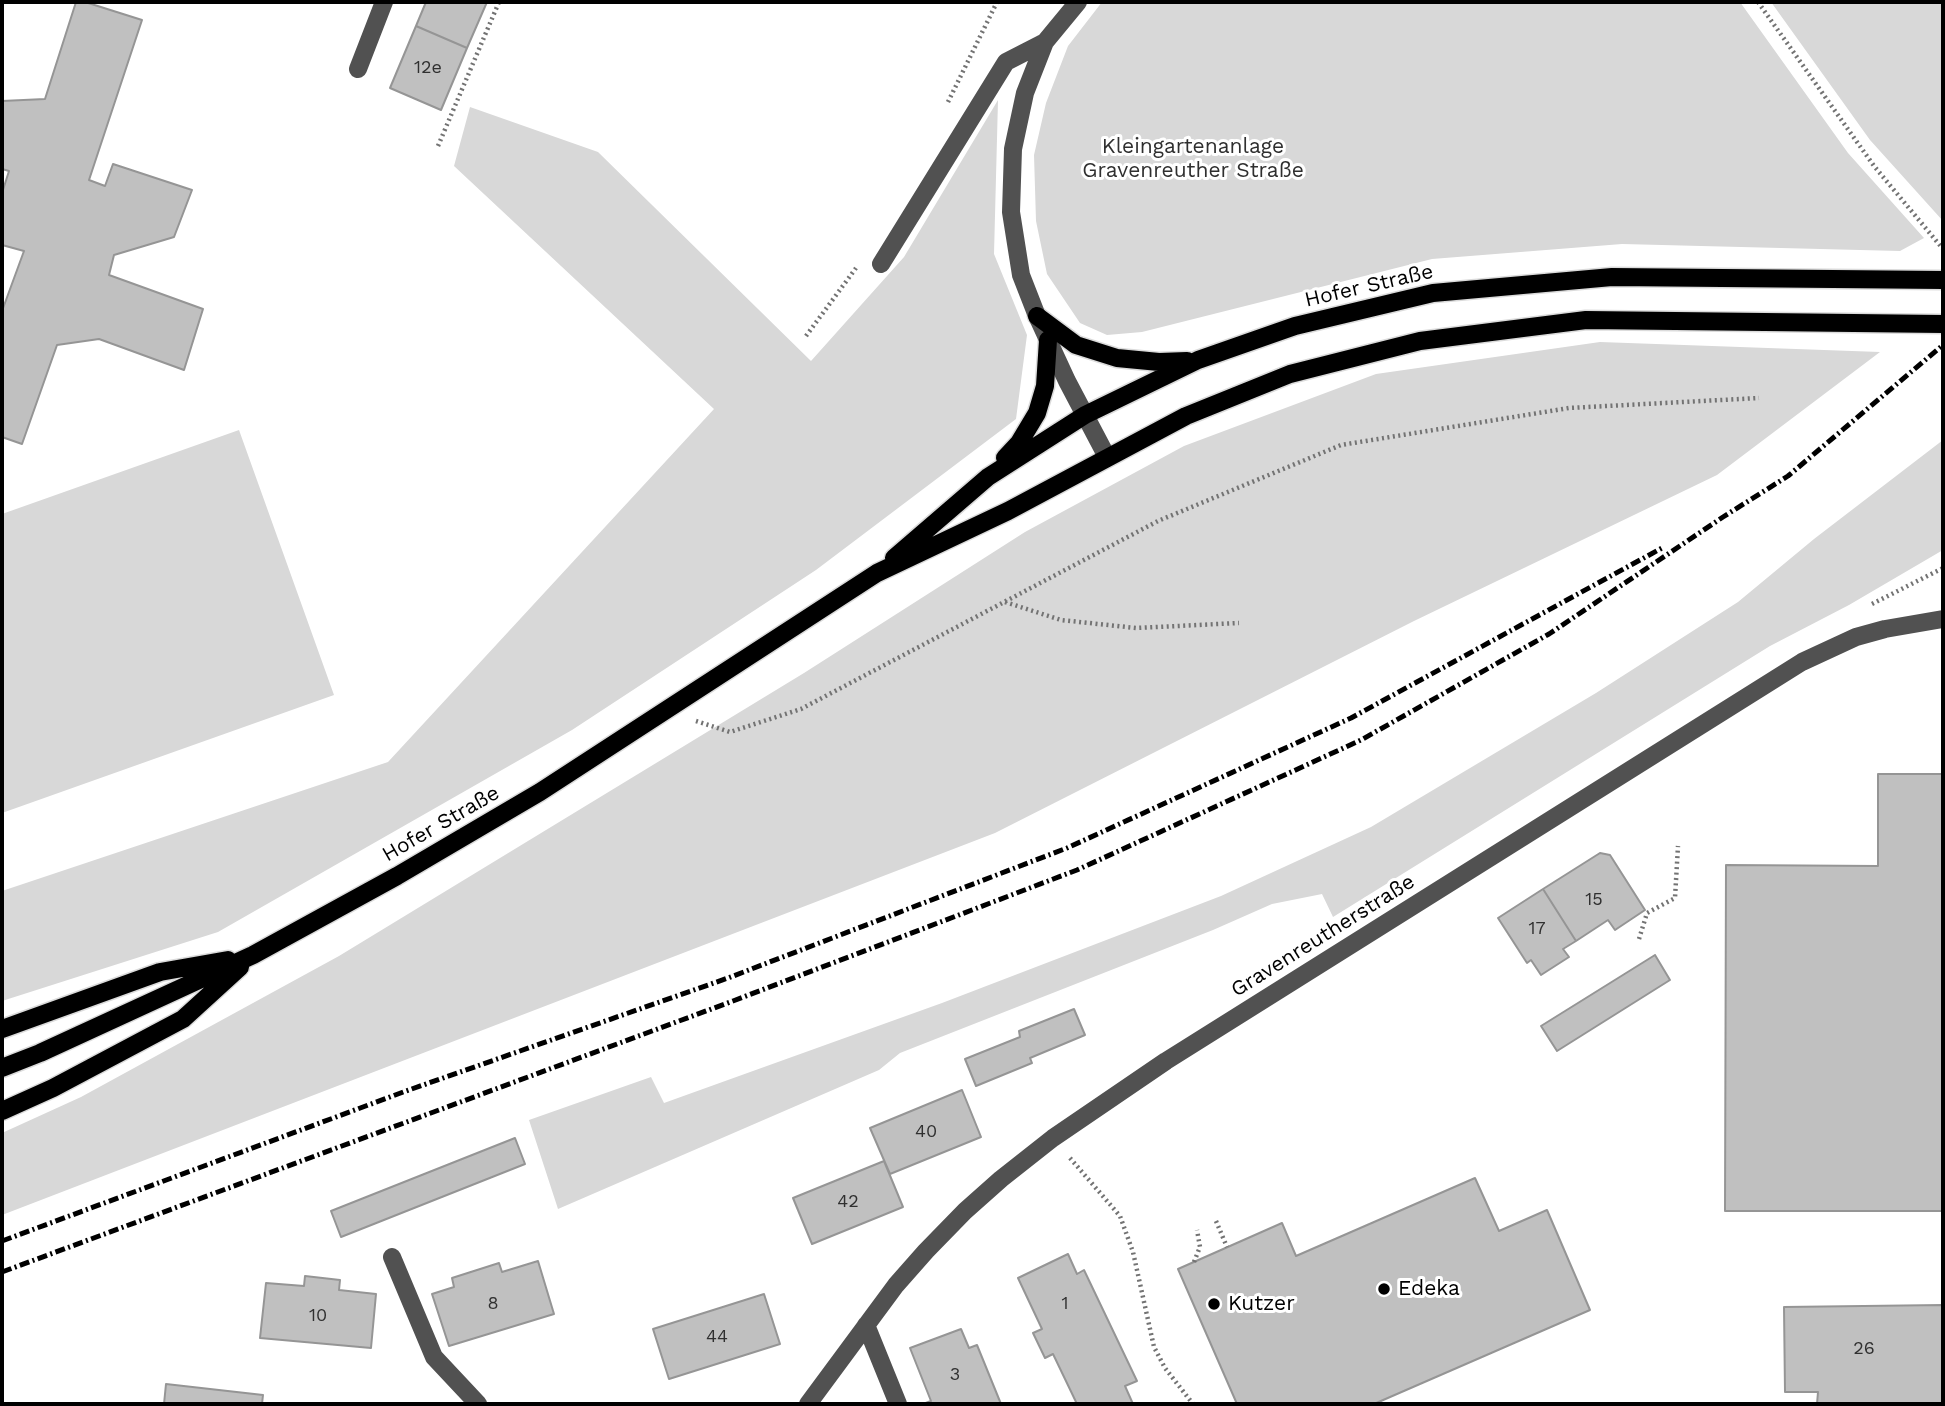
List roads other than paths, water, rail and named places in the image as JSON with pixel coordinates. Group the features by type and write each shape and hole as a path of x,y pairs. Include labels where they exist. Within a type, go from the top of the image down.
{"main road":[{"name":"Hofer Straße","path":"877,573 988,477 1085,415 1198,360 1295,326 1433,293 1612,277 1943,280"},
{"path":"1037,316 1076,345 1117,358 1159,362 1198,360"},
{"name":"Hofer Straße","path":"2,1068 253,956 397,876 540,792 877,573 1007,511 1186,416 1290,374 1420,341 1586,320 1943,324"},
{"path":"988,477 1019,443 1037,413 1045,386 1048,340"},
{"path":"2,1029 160,972 253,956"},
{"path":"2,1111 53,1088 183,1019 253,956"}],"street":[{"path":"358,69 384,2"},
{"path":"1078,2 1045,42 1025,93 1013,149 1011,212 1021,275 1037,316 1107,457"},
{"path":"881,264 1006,62 1045,42"},
{"name":"Gravenreutherstraße","path":"808,1404 896,1285 965,1211 1053,1138 1166,1061 1802,662 1863,635 1943,619"},
{"path":"392,1256 433,1357 478,1404"},
{"path":"866,1325 898,1404"}],"railway":[{"path":"2,1272 733,1001 1077,870 1361,740 1549,634 1788,476 1943,345"},
{"path":"2,1241 406,1091 728,978 1067,848 1351,718 1662,548"}],"place":[{"name":"Edeka","path":"1384,1289"},
{"name":"Kutzer","path":"1214,1304"}],"park label":[{"name":"Kleingartenanlage Gravenreuther Straße","path":"1193,159"}]}
